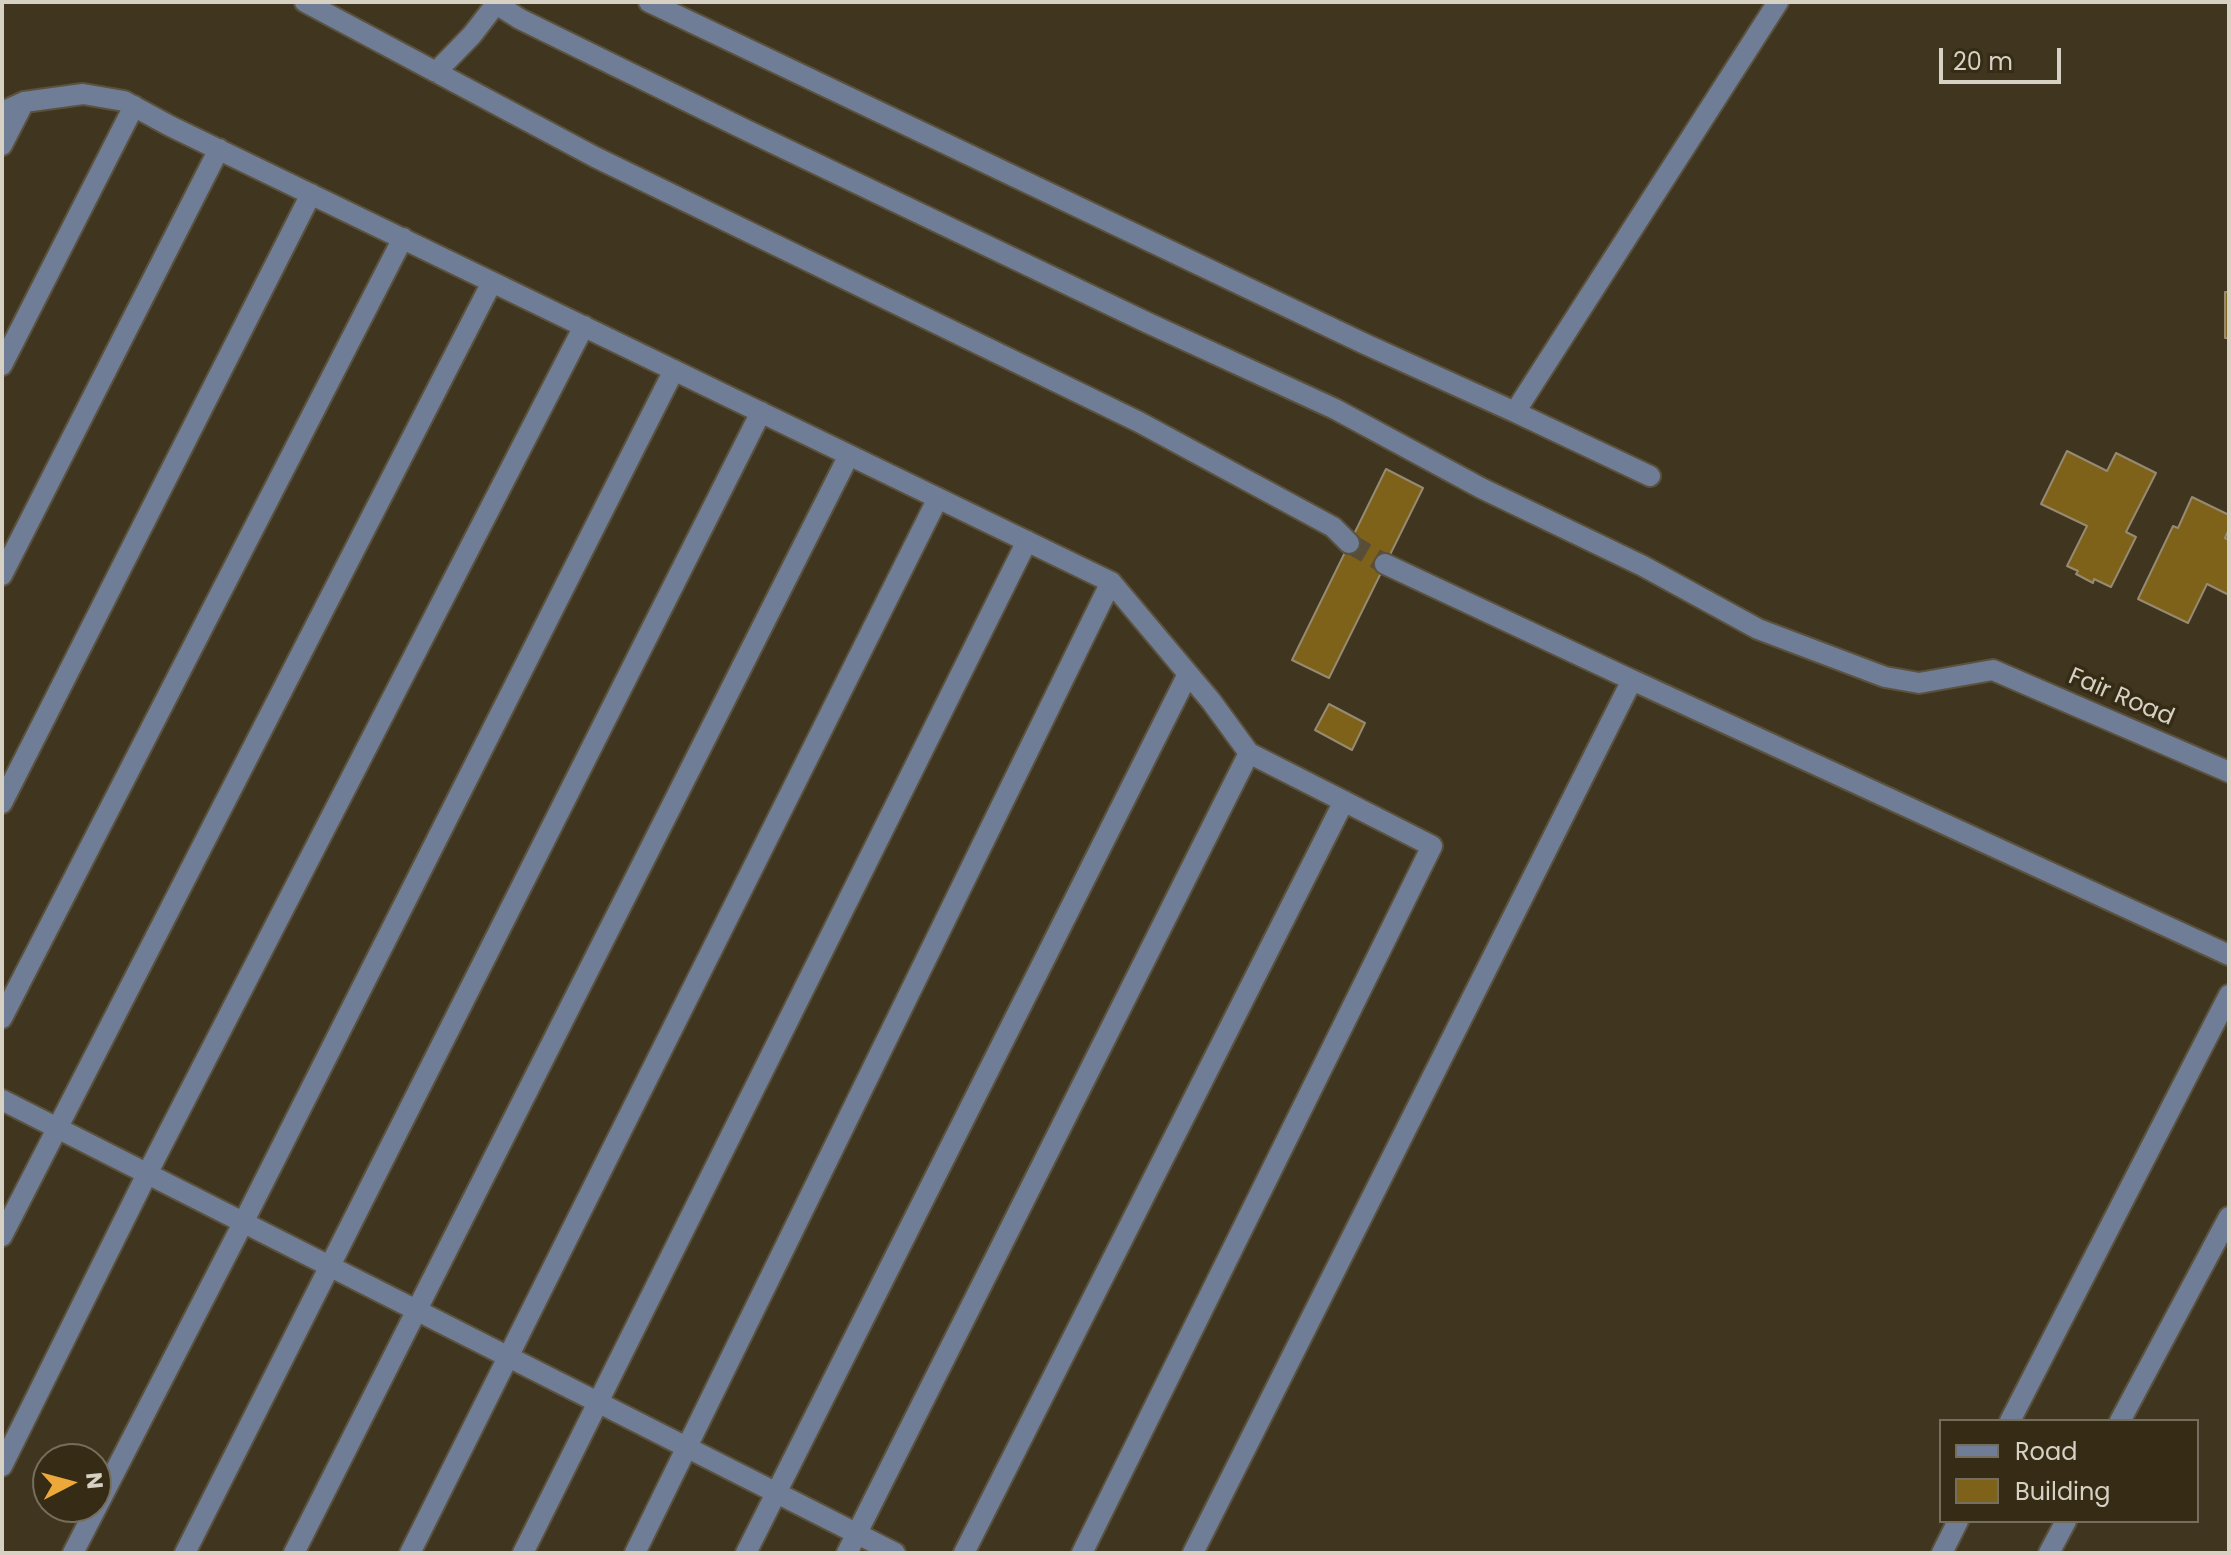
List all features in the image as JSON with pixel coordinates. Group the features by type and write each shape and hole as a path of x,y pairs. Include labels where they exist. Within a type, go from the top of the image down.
{"street":[{"path":"305,2 595,157 1139,422 1333,527 1349,543"},
{"path":"649,2 1650,476"},
{"path":"1515,412 1778,2"},
{"path":"436,72 472,35 495,3"},
{"name":"Fair Road","path":"495,3 510,14 908,209 1335,409 1481,488 1643,566 1758,629 1885,677 1919,683 1993,670 2229,772"},
{"path":"2,112 24,102 83,94 124,101 1111,582 1249,753 1432,846 1082,1553"},
{"path":"2,145 24,102"},
{"path":"2,365 134,106"},
{"path":"2,575 219,149"},
{"path":"2,803 311,194"},
{"path":"2,1018 403,238"},
{"path":"2,1236 492,282"},
{"path":"2,1466 147,1174 584,326"},
{"path":"73,1553 674,370"},
{"path":"185,1553 761,412"},
{"path":"294,1553 849,455"},
{"path":"410,1553 938,498"},
{"path":"523,1553 1027,541"},
{"path":"1385,564 2229,955"},
{"path":"635,1553 1111,582"},
{"path":"746,1553 1188,674"},
{"path":"1193,1553 1632,680"},
{"path":"847,1553 1249,753"},
{"path":"964,1553 1344,801"},
{"path":"2011,1419 2229,995"},
{"path":"2,1100 895,1553"},
{"path":"2121,1419 2229,1217"},
{"path":"1942,1553 1957,1523"},
{"path":"2049,1553 2065,1523"}],"building":[{"path":"2225,292 2229,292 2229,338 2225,338"},
{"path":"2067,451 2107,471 2116,453 2156,473 2126,532 2136,537 2111,587 2094,579 2093,583 2067,566 2087,526 2041,504"},
{"path":"1386,469 1423,488 1329,678 1292,660"},
{"path":"2192,497 2229,515 2225,538 2229,540 2229,595 2207,584 2188,623 2138,599 2173,526 2178,528"},
{"path":"1329,704 1365,723 1352,750 1315,730"}],"tunnel":[{"path":"1349,543 1385,564"}]}
